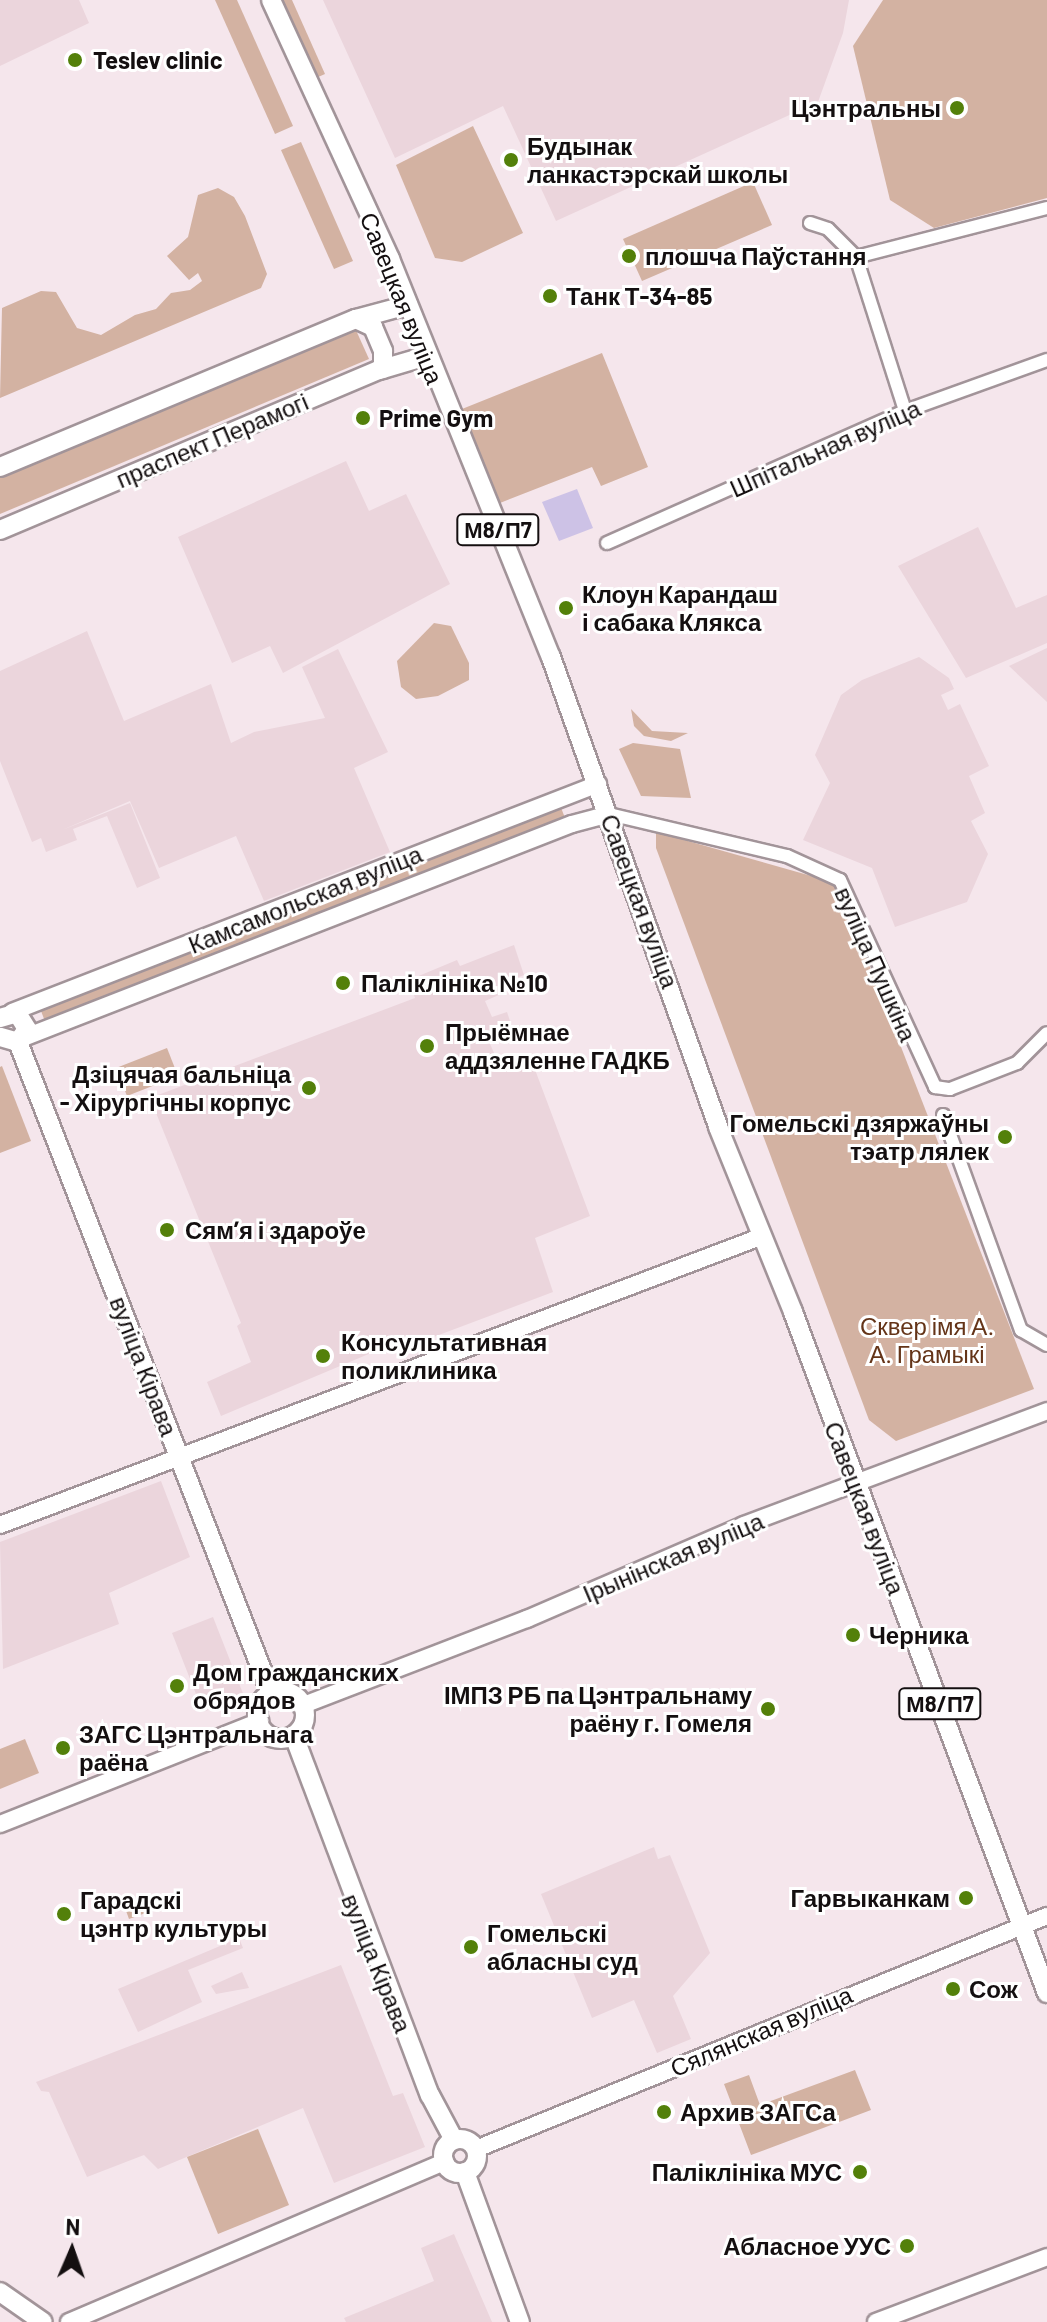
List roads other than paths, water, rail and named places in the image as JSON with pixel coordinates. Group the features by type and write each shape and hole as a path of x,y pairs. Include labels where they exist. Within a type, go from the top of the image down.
{"main road":[{"name":"Савецкая вуліца","path":"271,0 408,305 598,784 760,1237 793,1312 854,1484 1047,1993"},
{"path":"0,467 356,319 408,305"},
{"path":"356,319 373,327 383,351 383,369"},
{"name":"праспект Перамогі","path":"0,530 383,369 427,356"},
{"name":"вуліца Кірава","path":"5,1010 25,1020 14,1039 270,1691"},
{"path":"285,1690 301,1706 303,1727 294,1736 280,1741 267,1735 258,1708 270,1691 285,1690"},
{"name":"вуліца Кірава","path":"294,1736 430,2095 454,2140"},
{"path":"454,2140 469,2141 476,2149 474,2165 465,2172 455,2172 445,2162 446,2147 454,2140"},
{"path":"465,2172 520,2322"},
{"path":"0,2292 43,2322"}],"street":[{"path":"856,257 1047,208"},
{"path":"810,223 828,229 856,257 905,411"},
{"name":"Шпітальная вуліца","path":"607,543 905,411 1047,360"},
{"name":"Камсамольская вуліца","path":"5,1010 254,919 598,784"},
{"name":"вуліца Пушкіна","path":"598,784 618,808 642,822"},
{"path":"562,798 572,824"},
{"name":"Камсамольская вуліца","path":"14,1039 572,824 609,814"},
{"name":"вуліца Пушкіна","path":"609,814 787,856 840,880 929,1083 950,1089 1026,1057 1047,1033"},
{"path":"254,919 264,944"},
{"path":"943,1115 1021,1330 1047,1345"},
{"path":"0,1525 760,1237"},
{"name":"Ірынінская вуліца","path":"301,1706 854,1484 1047,1411"},
{"path":"0,1824 260,1721"},
{"name":"Сялянская вуліца","path":"476,2149 1047,1916"},
{"path":"69,2322 445,2162"},
{"path":"876,2322 1047,2257"}],"place":[{"name":"Teslev clinic","path":"75,60"},
{"name":"Цэнтральны","path":"957,108"},
{"name":"Будынак ланкастэрскай школы","path":"511,160"},
{"name":"плошча Паўстання","path":"629,256"},
{"name":"Танк Т-34-85","path":"550,296"},
{"name":"Prime Gym","path":"363,418"},
{"name":"Клоун Карандаш і сабака Клякса","path":"566,608"},
{"name":"Паліклініка №10","path":"343,983"},
{"name":"Прыёмнае аддзяленне ГАДКБ","path":"427,1046"},
{"name":"Дзіцячая бальніца - Хірургічны корпус","path":"309,1088"},
{"name":"Гомельскі дзяржаўны тэатр лялек","path":"1005,1137"},
{"name":"Сямʼя і здароўе","path":"167,1230"},
{"name":"Консультативная поликлиника","path":"323,1356"},
{"name":"Черника","path":"853,1635"},
{"name":"Дом гражданских обрядов","path":"177,1686"},
{"name":"ІМПЗ РБ па Цэнтральнаму раёну г. Гомеля","path":"768,1709"},
{"name":"ЗАГС Цэнтральнага раёна","path":"63,1748"},
{"name":"Гарвыканкам","path":"966,1898"},
{"name":"Гарадскі цэнтр культуры","path":"64,1914"},
{"name":"Гомельскі абласны суд","path":"471,1947"},
{"name":"Сож","path":"953,1989"},
{"name":"Архив ЗАГСа","path":"664,2112"},
{"name":"Паліклініка МУС","path":"860,2172"},
{"name":"Абласное УУС","path":"907,2246"}],"park label":[{"name":"Сквер імя А. А. Грамыкі","path":"927,1340"}]}
